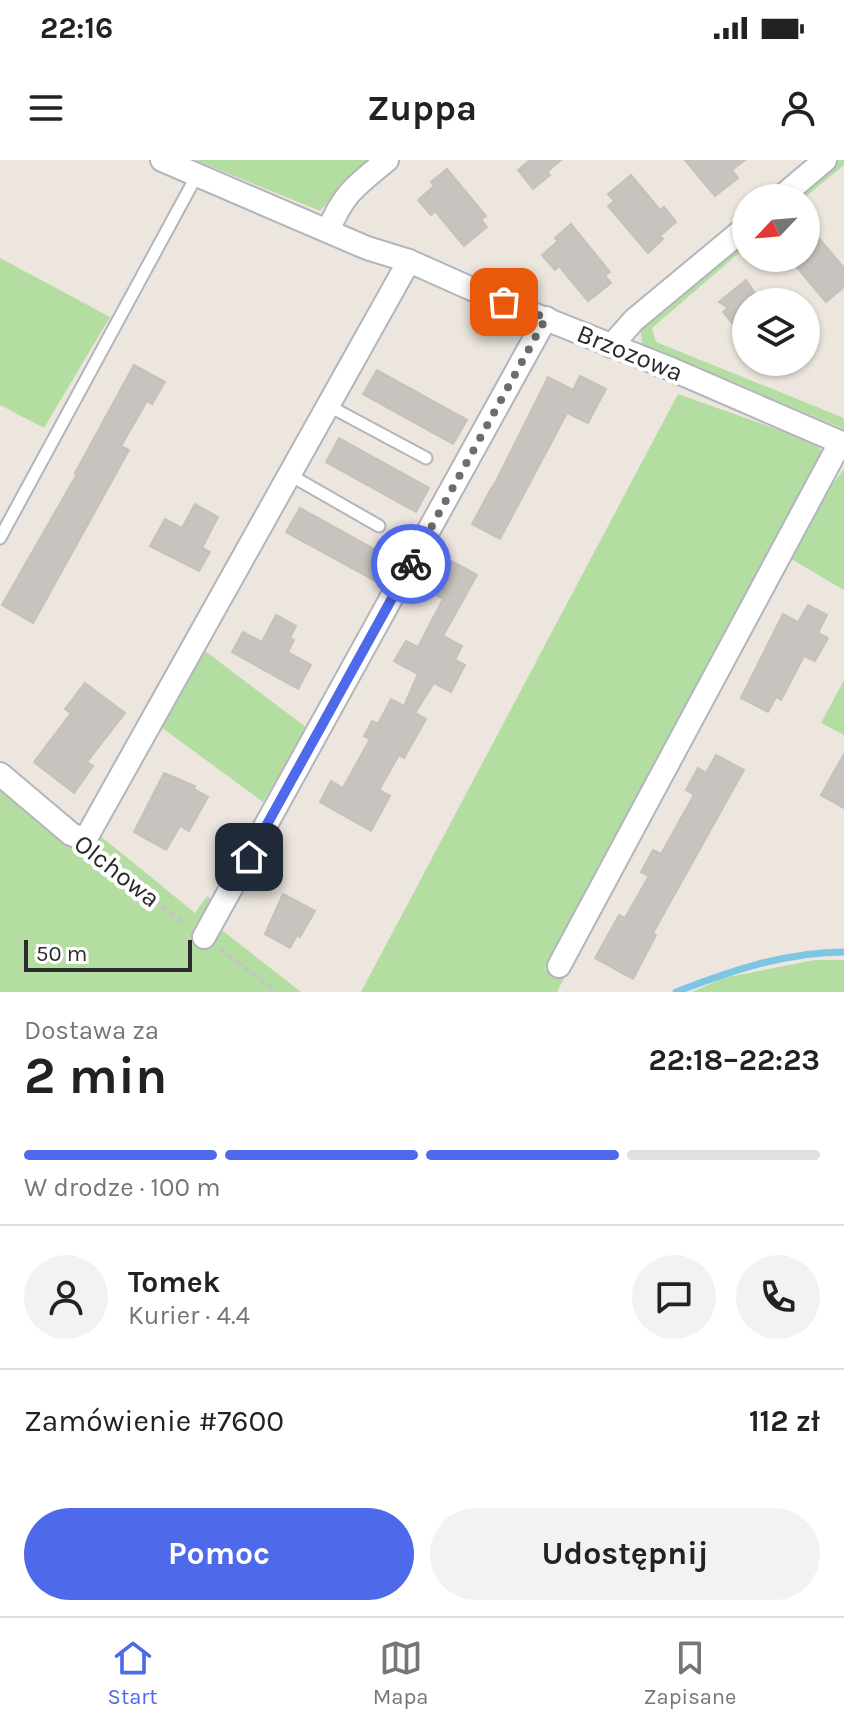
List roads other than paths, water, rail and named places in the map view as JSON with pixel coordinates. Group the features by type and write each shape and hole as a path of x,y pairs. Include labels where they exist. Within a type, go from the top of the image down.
{"street":[{"name":"Brzozowa","path":"162,160 367,248 409,261 671,369 842,444 559,966"},
{"path":"328,231 339,205 350,191 387,160"},
{"path":"797,184 825,160"},
{"path":"611,346 634,320 732,239"},
{"path":"290,475 409,261"},
{"path":"204,937 546,318"},
{"name":"Olchowa","path":"0,774 71,834 85,840 290,475"}],"lane":[{"path":"0,538 197,175"},
{"path":"329,406 426,458"},
{"path":"290,475 379,526"}],"waterway":[{"path":"676,992 758,964 801,955 844,952"}]}
